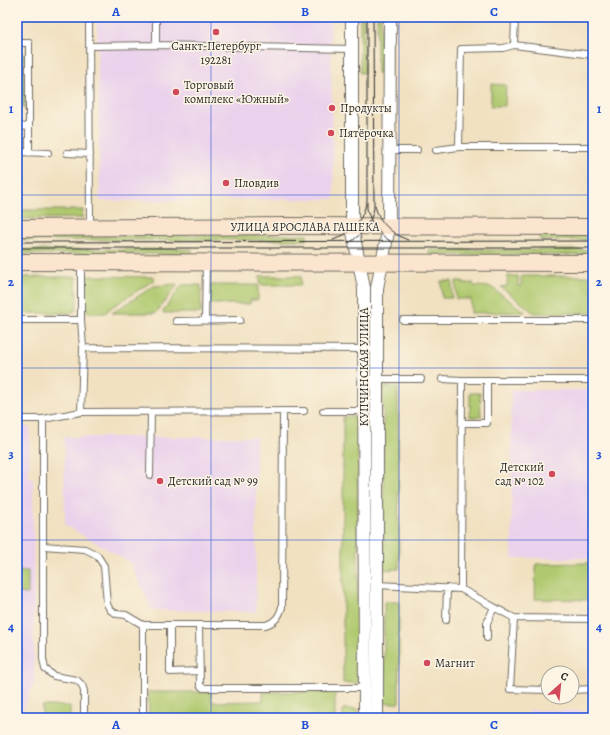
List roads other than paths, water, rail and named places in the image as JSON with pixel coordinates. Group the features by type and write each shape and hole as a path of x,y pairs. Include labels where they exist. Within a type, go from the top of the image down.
{"street":[{"name":"КУПЧИНСКАЯ УЛИЦА","path":"352,17 352,227 364,288 365,718"},
{"name":"КУПЧИНСКАЯ УЛИЦА","path":"377,718 377,288 389,226 390,17"},
{"name":"УЛИЦА ЯРОСЛАВА ГАШЕКА","path":"17,228 389,226 593,227"},
{"path":"17,262 593,262"}],"lane":[{"path":"89,17 90,228"},
{"path":"156,17 156,45"},
{"path":"514,45 515,17"},
{"path":"17,43 29,43 29,152"},
{"path":"90,46 156,45 352,49"},
{"path":"459,147 461,49 503,48 514,45 593,56"},
{"path":"17,126 29,127"},
{"path":"436,150 459,147 593,147"},
{"path":"390,150 417,150"},
{"path":"17,152 48,153"},
{"path":"67,153 90,154"},
{"path":"81,262 81,320 83,348 82,412"},
{"path":"205,320 206,262"},
{"path":"17,320 81,320"},
{"path":"176,321 240,320"},
{"path":"403,320 593,320"},
{"path":"83,348 377,349"},
{"path":"365,379 421,379"},
{"path":"442,379 593,380"},
{"path":"461,589 462,380"},
{"path":"462,423 487,423 487,380"},
{"path":"43,546 85,549 97,555 104,566 107,604 110,610 117,614 126,615 143,624 266,625 272,623 280,613 282,607 283,411"},
{"path":"17,419 43,419 82,412 304,411"},
{"path":"323,411 377,411"},
{"path":"150,475 151,412"},
{"path":"43,419 43,659 45,669 54,676 77,680 82,685 84,691 84,718"},
{"path":"365,586 377,585 461,589 514,618 593,619"},
{"path":"446,620 447,588"},
{"path":"487,638 487,623 494,607"},
{"path":"514,618 510,689 540,690"},
{"path":"143,624 144,718"},
{"path":"170,625 170,672 200,671"},
{"path":"200,625 200,685 203,688 377,688"},
{"path":"580,690 593,690"}],"tram line":[{"path":"367,17 367,209 376,228 383,236 392,242"},
{"path":"349,243 366,228 371,219 374,208 373,17"},
{"path":"333,240 345,234 355,226 362,216 366,203"},
{"path":"375,205 379,217 387,227 391,231 408,240"},
{"path":"17,242 593,241"},
{"path":"17,248 593,248"}],"place":[{"name":"Санкт-Петербург 192281","path":"216,32"},
{"name":"Торговый комплекс «Южный»","path":"176,92"},
{"name":"Продукты","path":"332,108"},
{"name":"Пятёрочка","path":"331,133"},
{"name":"Пловдив","path":"226,183"},
{"name":"Детский сад № 102","path":"552,474"},
{"name":"Детский сад № 99","path":"160,481"},
{"name":"Магнит","path":"427,663"}]}
